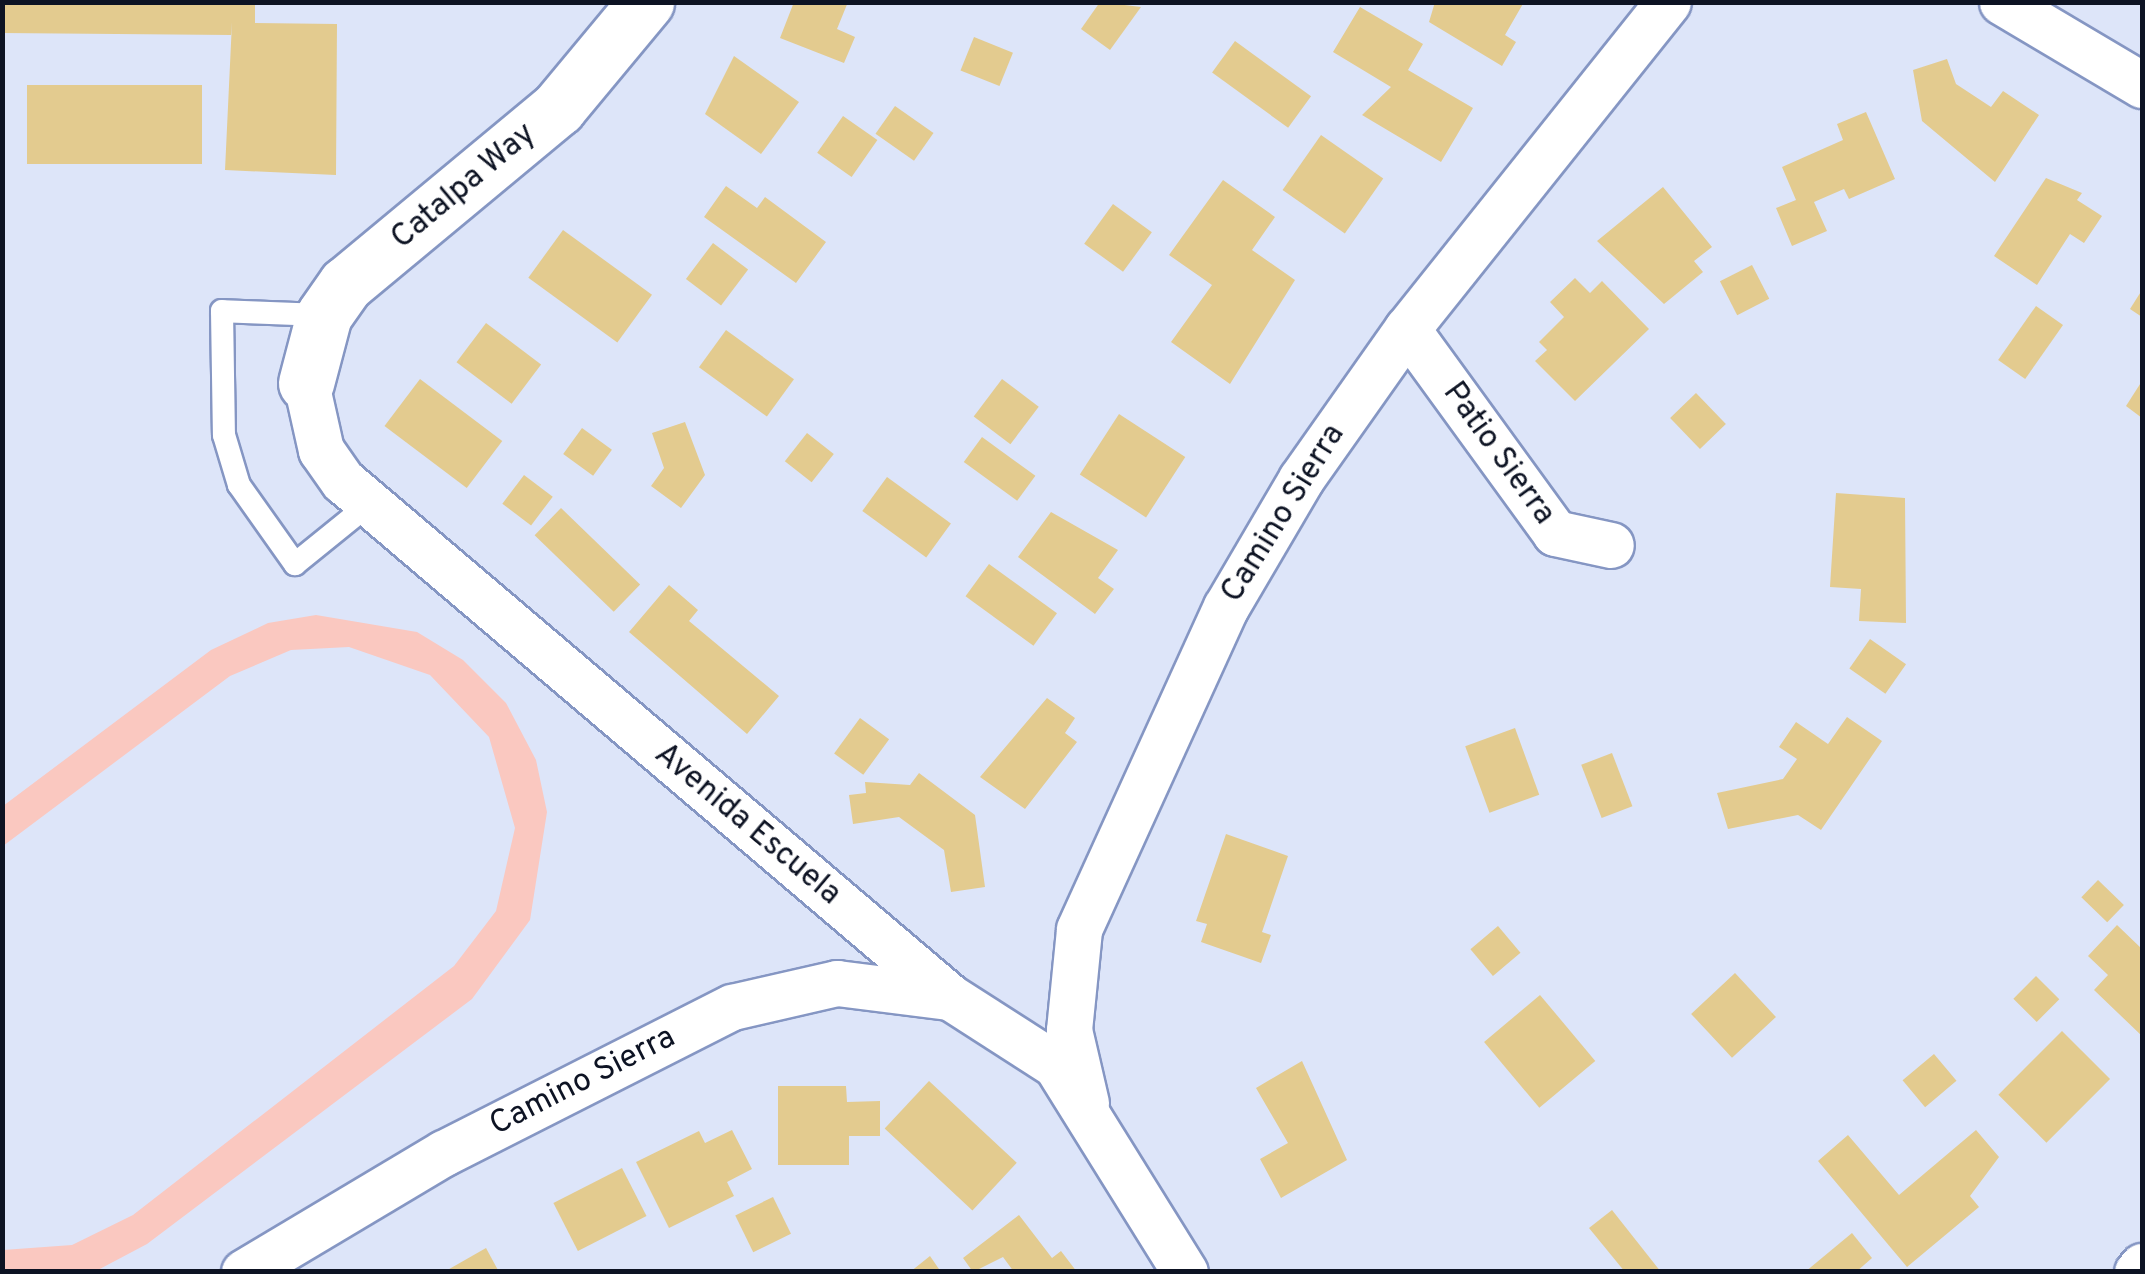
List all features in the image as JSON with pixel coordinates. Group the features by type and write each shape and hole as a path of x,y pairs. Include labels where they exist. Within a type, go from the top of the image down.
{"street":[{"name":"Catalpa Way","path":"306,383 324,315 346,284 596,72 646,2"},
{"name":"Camino Sierra","path":"1086,1103 1070,977 1104,866 1226,607 1300,479 1407,329 1668,2"},
{"path":"2002,2 2142,85"},
{"name":"Patio Sierra","path":"1407,329 1555,533 1611,545"},
{"name":"Avenida Escuela","path":"306,383 322,450 369,504 950,997 1023,1036 1086,1103 1185,1272"},
{"name":"Camino Sierra","path":"244,1272 444,1153 732,1006 838,983 950,997"}],"lane":[{"path":"324,315 222,311 224,436 240,485 294,564 369,504"}],"shaded area":[{"path":"316,615 417,632 463,660 506,703 536,760 547,812 530,920 472,999 147,1244 96,1271 3,1271 3,1250 72,1245 133,1215 454,966 496,911 515,828 489,737 430,675 349,647 291,650 230,676 3,846 3,806 211,650 268,623"}],"building":[{"path":"2,2 255,2 255,23 337,24 336,175 225,170 232,22 231,35 2,33"},
{"path":"794,2 848,2 837,29 855,37 844,63 780,38"},
{"path":"1100,2 1141,7 1110,50 1081,29"},
{"path":"1435,2 1524,2 1505,35 1516,42 1502,66 1429,22"},
{"path":"1360,7 1423,44 1408,70 1473,108 1441,162 1362,115 1391,87 1333,52"},
{"path":"974,37 1013,53 999,86 961,70"},
{"path":"1235,41 1311,96 1288,128 1212,73"},
{"path":"734,56 799,102 761,154 705,114"},
{"path":"1947,59 1956,84 1991,107 2003,91 2039,115 1995,182 1922,121 1913,70"},
{"path":"27,85 202,85 202,164 27,164"},
{"path":"895,106 934,133 914,161 875,134"},
{"path":"1866,112 1895,179 1849,199 1844,189 1814,202 1827,231 1792,246 1776,208 1796,200 1782,167 1843,140 1837,124"},
{"path":"843,116 877,140 852,177 817,153"},
{"path":"1321,135 1383,179 1345,233 1283,190"},
{"path":"2046,178 2082,193 2077,200 2102,216 2084,243 2070,234 2037,285 1994,256"},
{"path":"1223,180 1275,217 1252,250 1295,280 1230,384 1171,342 1212,285 1169,255"},
{"path":"726,186 757,208 765,197 826,242 796,283 704,217"},
{"path":"1663,187 1712,247 1694,261 1703,272 1664,304 1597,241"},
{"path":"1113,204 1152,232 1123,272 1084,244"},
{"path":"563,230 652,295 617,342 528,278"},
{"path":"713,243 748,269 721,305 686,279"},
{"path":"1752,265 1769,299 1737,315 1720,281"},
{"path":"1575,278 1590,293 1602,281 1649,329 1575,401 1535,361 1547,350 1539,342 1564,317 1550,302"},
{"path":"2142,290 2142,317 2130,309"},
{"path":"2036,306 2063,325 2025,379 1998,360"},
{"path":"486,323 541,365 512,404 457,362"},
{"path":"726,330 794,379 767,417 699,367"},
{"path":"420,379 502,441 467,488 384,426"},
{"path":"1002,379 1039,407 1010,444 974,417"},
{"path":"2142,381 2142,418 2126,406"},
{"path":"1696,393 1726,424 1700,449 1670,418"},
{"path":"1119,414 1185,457 1146,517 1080,474"},
{"path":"685,422 705,475 681,508 651,486 664,468 652,433"},
{"path":"582,428 612,450 593,476 563,454"},
{"path":"807,433 834,454 812,482 785,461"},
{"path":"982,437 1035,476 1017,501 964,462"},
{"path":"524,475 553,497 531,525 502,504"},
{"path":"887,477 951,523 926,557 862,511"},
{"path":"1836,493 1905,498 1906,623 1859,621 1861,589 1830,587"},
{"path":"561,508 640,584 614,612 535,535"},
{"path":"1051,512 1118,550 1098,578 1114,589 1095,614 1018,557"},
{"path":"989,564 1057,613 1033,646 965,596"},
{"path":"669,585 698,610 689,621 779,696 747,734 629,632"},
{"path":"1870,639 1906,664 1885,694 1849,668"},
{"path":"1047,698 1075,718 1065,733 1077,742 1025,809 980,777"},
{"path":"1847,717 1882,741 1821,830 1798,815 1728,829 1717,793 1783,779 1797,759 1779,747 1796,722 1828,744"},
{"path":"860,718 889,739 863,775 834,754"},
{"path":"1515,728 1539,795 1489,813 1465,746"},
{"path":"1612,753 1632,806 1602,818 1581,765"},
{"path":"919,773 975,815 985,887 951,892 944,850 899,817 853,824 849,795 866,793 865,782 910,785"},
{"path":"1226,834 1288,856 1262,932 1271,935 1261,963 1201,942 1207,924 1196,921"},
{"path":"2098,880 2124,905 2107,922 2081,897"},
{"path":"2117,925 2142,949 2142,1036 2094,990 2108,975 2088,956"},
{"path":"1498,926 1520,953 1493,976 1470,949"},
{"path":"1735,973 1776,1017 1732,1058 1691,1014"},
{"path":"2036,976 2059,999 2037,1022 2013,999"},
{"path":"1540,995 1595,1061 1539,1108 1484,1042"},
{"path":"2062,1031 2110,1079 2046,1143 1998,1095"},
{"path":"1934,1054 1956,1081 1925,1107 1903,1080"},
{"path":"1302,1061 1347,1160 1281,1198 1260,1159 1288,1143 1256,1088"},
{"path":"929,1081 1017,1163 972,1210 885,1129"},
{"path":"778,1086 846,1086 847,1102 880,1101 880,1136 849,1136 849,1165 778,1165"},
{"path":"732,1130 752,1169 727,1182 734,1196 669,1228 636,1162 699,1131 705,1143"},
{"path":"1976,1130 1999,1157 1970,1196 1979,1207 1907,1267 1818,1161 1848,1135 1899,1195"},
{"path":"622,1168 647,1216 578,1251 553,1203"},
{"path":"773,1197 791,1234 753,1252 735,1215"},
{"path":"1612,1210 1661,1272 1625,1272 1589,1228"},
{"path":"1019,1215 1052,1258 1061,1251 1077,1272 1014,1272 1003,1257 973,1272 963,1258"},
{"path":"1852,1233 1872,1258 1856,1272 1805,1272"},
{"path":"486,1248 499,1272 444,1272"},
{"path":"930,1256 941,1272 910,1272"}]}
